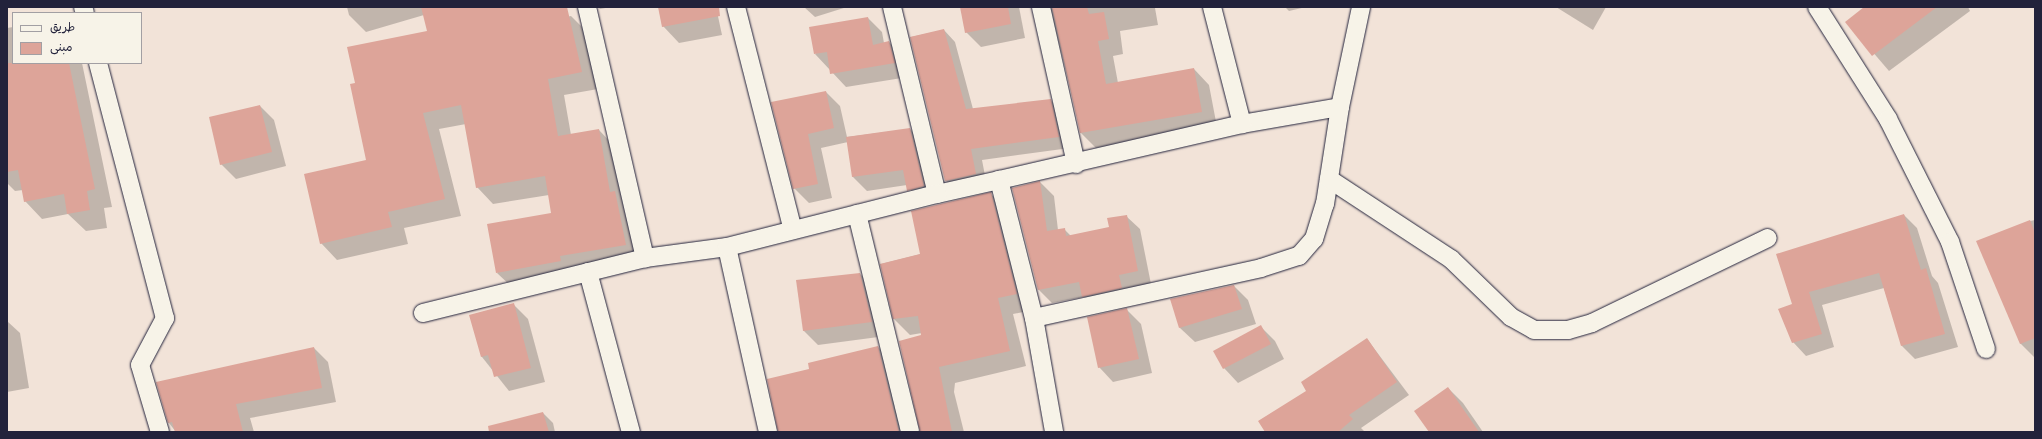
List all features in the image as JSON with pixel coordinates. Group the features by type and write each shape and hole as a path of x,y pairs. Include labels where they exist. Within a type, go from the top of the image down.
{"street":[{"path":"587,7 645,258"},
{"path":"736,7 793,230"},
{"path":"892,7 937,194"},
{"path":"1041,7 1076,164"},
{"path":"1212,7 1242,124"},
{"path":"1034,318 1261,268 1300,256 1318,228 1329,179 1340,107 1361,7"},
{"path":"1817,7 1888,119 1946,235 1986,349"},
{"path":"98,64 166,318 140,365 160,432"},
{"path":"423,313 645,258 727,247 937,194 1076,164 1242,124 1340,107"},
{"path":"1329,179 1451,259 1511,317 1534,330 1568,330 1592,323 1768,238"},
{"path":"999,180 1034,318 1054,432"},
{"path":"857,214 910,432"},
{"path":"727,247 768,432"},
{"path":"588,272 631,432"}],"building":[{"path":"421,7 567,7 582,72 548,79 558,136 599,129 610,192 615,191 626,245 560,256 561,261 496,273 487,224 551,213 545,176 476,188 461,105 423,113 445,199 388,212 392,227 320,244 304,174 366,160 350,84 355,83 347,47 427,31"},
{"path":"658,7 719,7 720,16 662,27"},
{"path":"960,7 1008,7 1011,24 965,33"},
{"path":"1052,7 1087,7 1089,14 1104,12 1109,39 1098,41 1106,84 1194,68 1202,112 1080,133"},
{"path":"1864,7 1937,7 1872,56 1845,22"},
{"path":"868,17 873,45 889,41 895,63 830,74 827,52 814,54 809,27"},
{"path":"944,29 966,109 1051,99 1059,137 971,149 976,174 945,181 910,37"},
{"path":"7,63 69,64 95,189 87,191 90,210 67,214 64,194 24,202 18,170 7,172"},
{"path":"826,91 834,128 808,134 818,184 793,189 771,102"},
{"path":"260,105 272,152 220,165 209,117"},
{"path":"910,128 924,186 907,191 903,170 852,177 846,137"},
{"path":"1040,181 1047,231 1065,228 1066,236 1109,227 1107,218 1127,215 1138,271 1119,275 1122,288 1082,297 1079,282 1038,290 1012,188"},
{"path":"991,192 1017,294 998,298 1010,351 939,367 952,432 920,432 899,341 921,335 918,316 893,319 880,264 920,254 911,211"},
{"path":"1904,214 1921,270 1926,268 1945,334 1901,346 1879,273 1809,292 1822,334 1792,343 1778,309 1792,304 1776,254"},
{"path":"2030,220 2035,233 2035,338 2020,344 1976,241"},
{"path":"860,273 872,322 803,331 796,280"},
{"path":"1234,285 1242,309 1179,328 1170,299"},
{"path":"514,303 531,368 494,377 488,355 481,357 469,315"},
{"path":"1127,308 1139,359 1098,368 1087,317"},
{"path":"1261,325 1271,344 1223,369 1213,351"},
{"path":"1367,338 1397,382 1349,415 1353,419 1338,432 1265,432 1258,421 1306,391 1301,382"},
{"path":"878,346 899,432 778,432 767,379 809,369 808,363"},
{"path":"314,347 322,388 236,404 243,432 175,432 172,422 168,423 156,382"},
{"path":"1448,387 1479,432 1429,432 1414,411"},
{"path":"543,412 549,432 489,432 488,426"}]}
